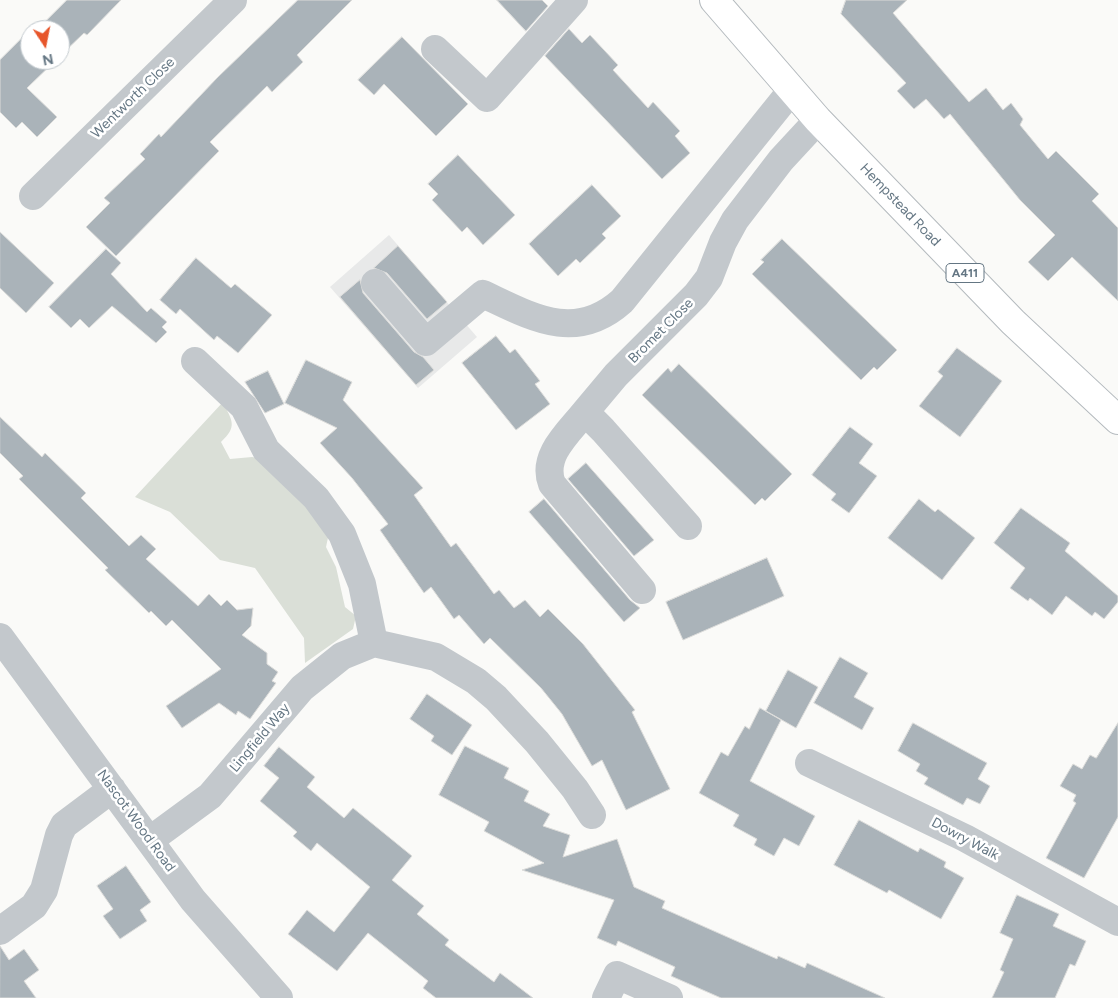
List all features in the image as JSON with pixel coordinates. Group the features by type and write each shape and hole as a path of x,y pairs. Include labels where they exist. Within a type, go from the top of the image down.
{"main road":[{"name":"Hempstead Road","path":"714,0 818,120 1014,322 1118,420"}],"street":[{"name":"Wentworth Close","path":"33,196 233,0"},
{"path":"435,49 486,98 574,0"},
{"path":"376,283 426,342 483,294 525,314 565,324 596,320 622,301 791,91"},
{"name":"Bromet Close","path":"642,590 552,484 548,475 552,454 616,376 696,295 709,278 723,242 735,220 781,160 818,120"},
{"path":"195,361 244,407 266,450 316,498 342,534 362,584 374,642 426,654 454,667 489,692 548,755 575,789 592,815"},
{"path":"585,412 688,526"},
{"name":"Nascot Wood Road","path":"0,637 193,900 279,998"},
{"name":"Lingfield Way","path":"150,840 210,796 302,688 317,674 342,656 374,642"},
{"name":"Dowry Walk","path":"809,763 965,838 1118,922"},
{"path":"0,931 34,906 44,890 59,835 64,825 112,789"},
{"path":"606,998 618,975 669,998"}],"shaded area":[{"path":"389,235 477,337 418,388 330,287"},
{"path":"223,402 232,423 230,432 221,442 230,459 252,457 265,459 329,533 326,547 336,567 345,607 356,616 353,629 305,663 304,638 255,568 220,560 170,512 135,497"}],"building":[{"path":"67,0 121,0 87,35 84,33 70,46 70,20 47,20"},
{"path":"298,0 352,0 297,55 303,62 272,92 267,86 210,142 219,151 116,256 86,227 110,203 104,198 145,159 140,154 159,134 161,137 217,78"},
{"path":"497,0 542,0 548,6 526,31"},
{"path":"846,0 907,0 893,13 969,102 986,88 1003,110 1011,103 1023,119 1020,125 1048,159 1056,151 1099,194 1092,201 1118,228 1118,301 1072,257 1048,281 1028,262 1055,235 1020,200 950,114 944,119 926,99 914,109 897,91 906,83 841,14"},
{"path":"569,29 582,43 590,35 618,65 613,70 648,108 653,102 680,131 675,136 690,153 662,179 545,56"},
{"path":"402,37 468,104 436,136 384,84 374,95 358,80"},
{"path":"20,40 20,70 46,70 27,88 57,117 37,137 22,122 16,128 0,112 0,60"},
{"path":"458,155 515,215 483,245 467,227 462,232 432,200 438,194 428,184"},
{"path":"592,185 621,216 602,234 606,238 580,263 576,259 558,276 529,244"},
{"path":"0,232 54,283 26,313 0,288"},
{"path":"782,239 897,350 877,370 874,367 861,380 752,274 764,262 761,260"},
{"path":"398,246 447,302 427,319 387,273 374,268"},
{"path":"106,249 121,263 111,274 147,312 151,308 167,322 162,327 167,332 156,343 112,306 89,328 80,319 71,328 49,307"},
{"path":"196,258 231,288 235,284 272,315 238,353 217,336 214,340 180,309 176,314 160,300"},
{"path":"360,280 363,293 414,352 423,357 434,370 416,385 340,297"},
{"path":"496,336 510,353 515,349 540,381 535,384 550,404 516,430 462,363"},
{"path":"957,348 1002,381 960,437 919,406 943,376 938,372"},
{"path":"306,360 352,382 343,400 423,488 414,495 451,547 456,543 494,594 499,590 514,608 525,600 540,617 548,609 583,644 635,710 632,712 670,789 626,810 602,760 592,766 562,714 541,688 490,638 484,644 459,615 454,619 431,587 424,593 380,530 388,524 352,478 320,443 337,428 285,403"},
{"path":"679,364 792,474 765,501 762,498 755,505 642,395 668,368 671,372"},
{"path":"268,371 284,404 265,413 245,382"},
{"path":"0,417 42,457 45,453 86,493 81,498 129,546 141,535 156,549 146,559 198,606 209,594 221,606 227,600 237,610 253,608 251,626 242,635 267,653 267,664 278,672 272,681 276,683 250,719 238,711 236,715 219,703 182,728 166,706 221,669 172,620 166,626 151,611 149,613 105,570 108,568 19,479 23,476 0,453"},
{"path":"850,427 873,444 859,463 877,476 849,513 831,500 836,494 812,475"},
{"path":"586,463 654,540 634,556 568,479"},
{"path":"544,499 630,600 640,608 624,622 529,512"},
{"path":"919,499 935,512 938,509 975,538 942,580 888,538"},
{"path":"1021,508 1070,543 1065,551 1118,596 1118,602 1104,619 1095,612 1092,616 1066,596 1052,615 1030,598 1028,601 1010,588 1025,568 994,543"},
{"path":"767,558 784,596 683,640 666,602"},
{"path":"840,657 868,673 854,697 874,708 862,730 814,703"},
{"path":"788,670 818,687 796,728 766,711"},
{"path":"427,694 472,725 452,755 431,741 434,736 410,719"},
{"path":"760,708 781,720 750,781 815,816 799,846 784,838 774,856 754,845 757,839 733,826 739,815 699,793 721,752 728,756 745,726 749,729"},
{"path":"913,723 987,763 978,779 990,786 980,804 967,798 963,805 924,784 928,778 916,771 920,764 898,751"},
{"path":"1118,723 1118,817 1084,878 1046,858 1076,803 1073,801 1076,795 1060,786 1073,764 1082,769 1090,755 1096,758"},
{"path":"465,746 509,768 504,778 529,791 524,801 550,814 543,826 570,835 563,857 617,839 634,887 665,901 662,908 777,959 778,956 805,968 807,963 885,998 721,998 671,976 675,967 618,941 616,946 597,938 614,900 522,870 544,863 484,831 489,822 439,795"},
{"path":"279,747 315,777 307,787 344,818 353,808 412,856 392,880 424,906 417,914 449,940 445,945 494,982 500,973 533,998 436,998 423,988 428,981 368,933 337,971 288,934 307,910 334,932 370,887 317,843 311,851 293,836 297,832 260,801 279,778 264,766"},
{"path":"859,820 918,852 920,848 946,862 944,867 964,878 941,919 889,890 887,893 834,865"},
{"path":"126,866 151,902 140,910 147,921 120,939 103,916 113,909 97,886"},
{"path":"1017,895 1059,914 1053,926 1086,941 1075,966 1070,964 1055,998 992,998 1004,972 1000,970 1013,939 1000,933"},
{"path":"0,946 9,960 24,949 39,970 24,981 36,998 0,998"}]}
